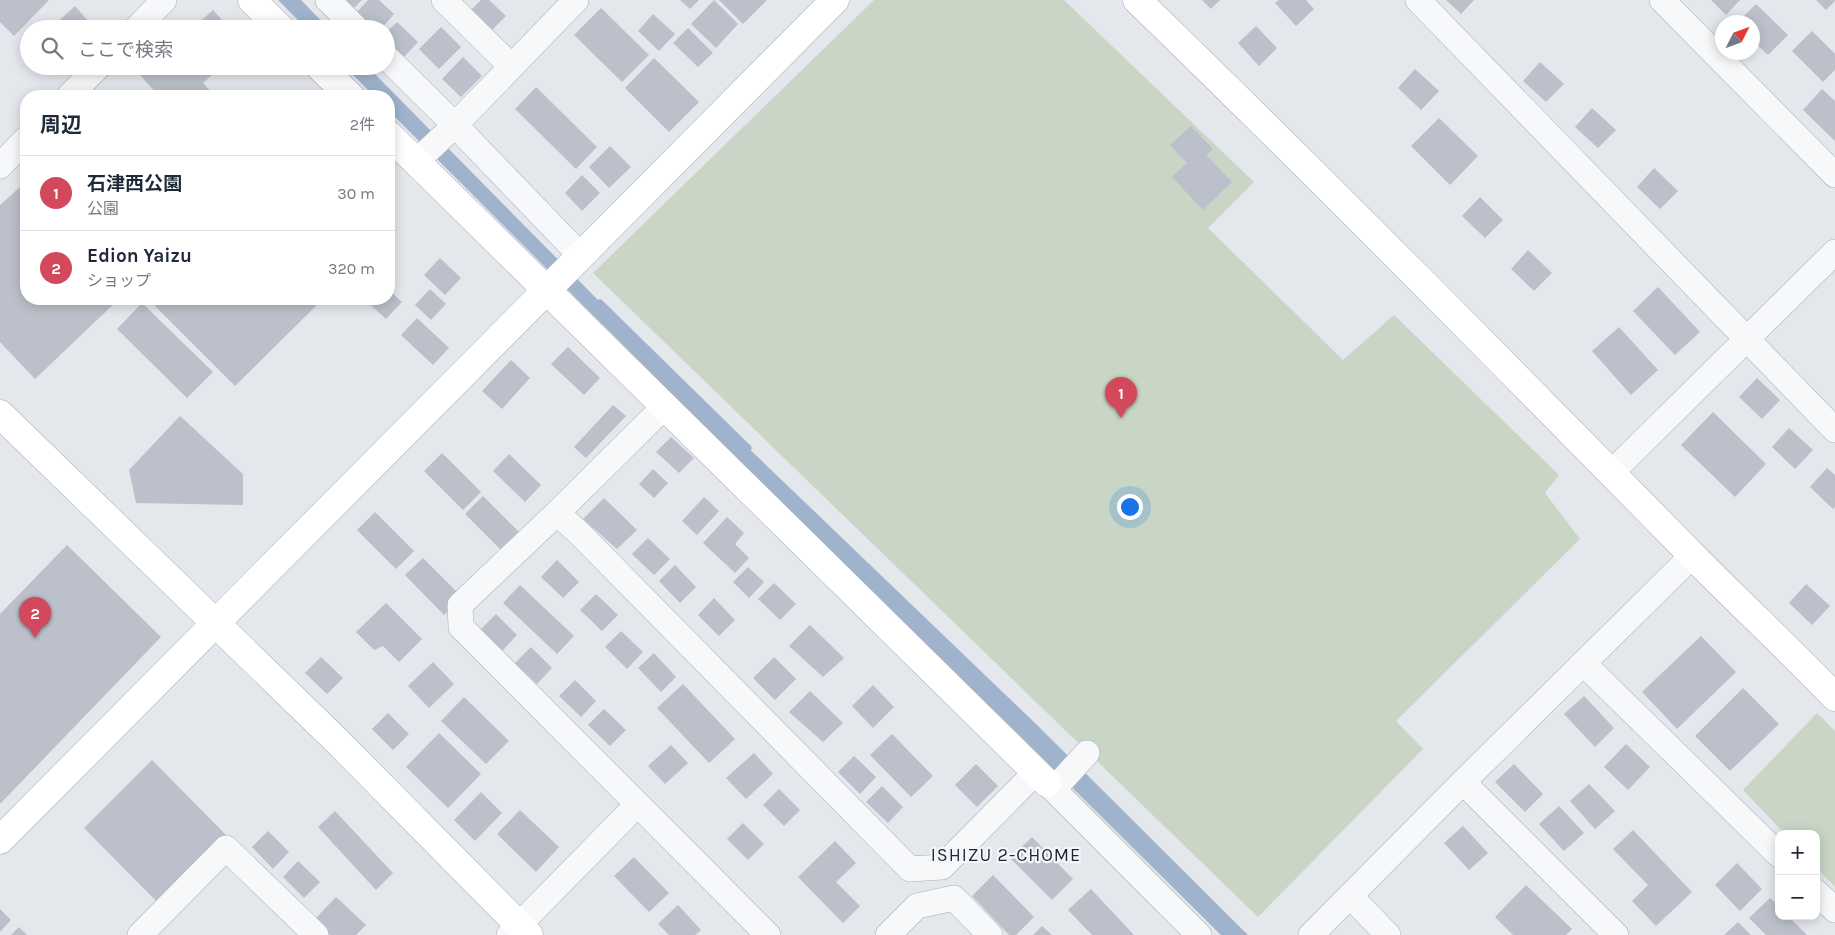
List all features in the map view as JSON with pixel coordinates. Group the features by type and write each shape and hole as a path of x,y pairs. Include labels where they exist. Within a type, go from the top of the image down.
{"street":[{"path":"145,20 164,0"},
{"path":"252,0 272,20"},
{"path":"328,0 348,20"},
{"path":"444,0 511,66"},
{"path":"420,158 455,125 576,0"},
{"path":"0,840 835,0"},
{"path":"1137,0 1256,115 1612,472 1692,556 1835,697"},
{"path":"1418,0 1835,430"},
{"path":"1662,0 1835,175"},
{"path":"395,66 455,125 580,255"},
{"path":"75,90 90,75"},
{"path":"328,75 344,90"},
{"path":"395,139 420,158 546,291 1199,935"},
{"path":"1612,472 1835,252"},
{"path":"664,407 557,513 460,605 461,628 768,935"},
{"path":"0,414 336,740 519,932 637,805"},
{"path":"557,513 580,534 910,869 942,867 1045,782 1087,753"},
{"path":"1311,935 1692,556"},
{"path":"1583,663 1775,851"},
{"path":"1463,782 1616,935"},
{"path":"140,935 226,848 316,935"},
{"path":"1350,896 1388,935"},
{"path":"1820,896 1835,910"},
{"path":"888,935 917,906 954,898 990,935"}],"green space":[{"path":"874,0 1064,0 1254,182 1208,228 1343,360 1394,315 1559,475 1545,493 1580,539 1396,721 1423,749 1258,917 593,273"},
{"path":"1817,713 1835,731 1835,887 1820,871 1820,830 1781,830 1743,790"}],"water":[{"path":"278,0 301,0 320,20 298,20"},
{"path":"353,75 376,75 391,90 368,90"},
{"path":"395,94 667,370 1035,723 1248,935 1221,935 748,470 395,117"}],"building":[{"path":"0,0 49,0 30,20 20,20 20,30 14,36 0,22"},
{"path":"338,0 362,0 350,12"},
{"path":"368,0 379,0 394,14 389,20 365,20 357,12"},
{"path":"481,0 489,0 506,16 489,33 468,13"},
{"path":"680,0 699,0 690,9"},
{"path":"714,0 738,24 716,48 691,24"},
{"path":"719,0 767,0 743,24"},
{"path":"1202,0 1220,0 1211,9"},
{"path":"1279,0 1306,0 1314,9 1296,26 1275,3"},
{"path":"1446,0 1474,0 1461,14"},
{"path":"1711,0 1740,0 1726,15"},
{"path":"1816,0 1835,0 1835,1 1826,10"},
{"path":"1756,4 1788,35 1768,55 1760,48 1760,15 1745,15"},
{"path":"75,6 87,20 60,20"},
{"path":"601,8 649,55 622,82 574,35"},
{"path":"213,10 222,20 202,20"},
{"path":"653,14 675,34 659,51 638,31"},
{"path":"397,22 418,42 402,59 395,52 395,24"},
{"path":"1256,26 1277,48 1259,66 1238,43"},
{"path":"441,27 461,47 439,69 419,49"},
{"path":"688,28 713,53 698,67 673,43"},
{"path":"1812,31 1835,54 1835,70 1823,82 1792,51"},
{"path":"463,57 482,76 461,97 442,79"},
{"path":"654,58 699,102 669,132 625,88"},
{"path":"1540,62 1564,84 1546,102 1523,81"},
{"path":"1415,69 1439,91 1421,110 1398,88"},
{"path":"140,75 212,75 203,83 209,90 154,90"},
{"path":"536,87 597,147 576,169 515,109"},
{"path":"1822,89 1835,101 1835,141 1803,110"},
{"path":"1592,108 1616,130 1598,148 1575,127"},
{"path":"1439,118 1478,156 1450,185 1411,146"},
{"path":"1191,126 1213,149 1206,155 1232,182 1203,210 1172,177 1187,163 1170,145"},
{"path":"610,146 631,167 609,188 589,167"},
{"path":"1654,168 1678,191 1660,209 1637,187"},
{"path":"582,175 600,193 582,211 565,193"},
{"path":"20,187 20,305 113,305 35,379 0,342 0,205"},
{"path":"1480,197 1503,220 1485,238 1462,216"},
{"path":"1528,250 1552,273 1534,291 1511,269"},
{"path":"440,258 461,278 445,295 424,275"},
{"path":"1658,287 1700,332 1675,355 1633,311"},
{"path":"430,289 446,304 431,320 415,305"},
{"path":"395,296 402,302 386,319 371,305 395,305"},
{"path":"140,305 144,305 213,372 187,398 117,329"},
{"path":"154,305 317,305 235,386"},
{"path":"417,318 449,348 433,365 401,335"},
{"path":"1619,327 1658,370 1631,395 1592,351"},
{"path":"568,347 600,378 584,395 551,364"},
{"path":"511,360 530,378 502,409 482,391"},
{"path":"1757,378 1780,400 1762,419 1739,397"},
{"path":"613,405 626,416 586,458 574,447"},
{"path":"1713,412 1766,464 1735,497 1681,445"},
{"path":"180,416 243,474 243,505 136,503 129,470"},
{"path":"1789,428 1813,450 1795,469 1772,447"},
{"path":"671,437 694,458 679,473 656,452"},
{"path":"442,453 481,492 463,510 424,471"},
{"path":"509,454 541,485 525,502 493,471"},
{"path":"1827,468 1835,475 1835,507 1833,509 1810,487"},
{"path":"653,469 668,483 654,498 639,484"},
{"path":"483,496 522,535 504,553 465,514"},
{"path":"704,497 719,511 697,535 682,521"},
{"path":"604,498 637,530 617,549 583,519"},
{"path":"375,512 414,551 396,569 357,530"},
{"path":"727,517 744,533 735,544 749,558 735,573 703,543"},
{"path":"648,538 670,559 654,575 632,554"},
{"path":"67,545 161,637 0,804 0,614"},
{"path":"423,558 462,597 444,615 405,575"},
{"path":"557,560 579,582 563,598 541,577"},
{"path":"675,565 696,587 680,603 659,581"},
{"path":"748,567 764,582 749,598 733,582"},
{"path":"774,583 796,604 780,620 758,599"},
{"path":"1806,584 1830,606 1812,625 1789,603"},
{"path":"520,585 574,636 557,654 503,603"},
{"path":"596,594 618,615 602,631 580,610"},
{"path":"714,598 735,620 719,636 698,615"},
{"path":"386,603 422,639 399,662 383,646 374,650 356,632"},
{"path":"496,614 517,635 502,651 480,630"},
{"path":"810,625 844,658 823,677 789,646"},
{"path":"621,631 643,652 627,669 605,647"},
{"path":"1701,636 1736,672 1677,729 1642,692"},
{"path":"531,647 552,668 537,684 515,663"},
{"path":"654,653 676,677 661,692 638,668"},
{"path":"321,657 343,678 327,694 305,673"},
{"path":"774,657 796,679 775,700 753,678"},
{"path":"433,662 454,684 429,708 408,686"},
{"path":"575,680 596,701 581,717 559,696"},
{"path":"683,684 735,739 709,763 657,708"},
{"path":"873,685 894,707 873,728 852,706"},
{"path":"1743,688 1779,724 1730,771 1695,736"},
{"path":"810,691 843,723 823,742 789,712"},
{"path":"1584,696 1614,728 1595,747 1564,714"},
{"path":"464,697 509,741 486,764 441,721"},
{"path":"604,709 626,730 610,746 588,725"},
{"path":"388,713 409,734 393,750 372,729"},
{"path":"439,733 481,774 448,808 406,767"},
{"path":"892,734 933,776 911,797 870,755"},
{"path":"1626,744 1650,767 1628,790 1604,767"},
{"path":"671,745 688,763 665,784 648,766"},
{"path":"754,753 773,774 746,799 726,778"},
{"path":"854,756 876,777 860,794 838,772"},
{"path":"152,760 226,835 158,903 84,828"},
{"path":"976,764 998,786 977,807 955,785"},
{"path":"1514,764 1543,794 1525,812 1495,782"},
{"path":"1589,784 1615,811 1595,829 1570,801"},
{"path":"882,786 903,807 888,823 866,802"},
{"path":"779,789 800,810 784,826 763,805"},
{"path":"481,792 502,813 475,841 454,820"},
{"path":"1559,806 1584,833 1564,851 1539,824"},
{"path":"520,810 559,847 536,872 497,834"},
{"path":"335,811 393,873 376,890 318,827"},
{"path":"743,823 764,844 748,860 727,839"},
{"path":"1463,826 1488,853 1469,870 1444,843"},
{"path":"1633,830 1692,892 1656,926 1632,901 1648,885 1613,849"},
{"path":"268,831 289,852 273,869 252,847"},
{"path":"1032,837 1073,879 1052,900 1010,858"},
{"path":"835,841 856,863 836,882 860,906 843,923 798,877"},
{"path":"634,857 669,893 649,912 614,876"},
{"path":"298,861 320,882 304,898 283,877"},
{"path":"1737,863 1762,889 1740,911 1715,885"},
{"path":"993,875 1034,917 1016,935 1009,935 972,896"},
{"path":"1526,885 1572,929 1566,935 1513,935 1495,917"},
{"path":"1091,889 1134,935 1092,935 1068,910"},
{"path":"336,897 366,925 356,935 330,935 314,920"},
{"path":"1770,898 1775,902 1775,920 1792,920 1807,935 1766,935 1749,918"},
{"path":"678,905 701,930 695,935 669,935 658,924"},
{"path":"0,909 11,920 0,932"},
{"path":"1738,922 1751,935 1724,935"},
{"path":"1042,926 1052,935 1033,935"},
{"path":"19,927 27,935 11,935"}],"waterway":[{"path":"600,303 748,448"}],"place":[{"name":"石津西公園","path":"1121,418"},
{"name":"Edion Yaizu","path":"35,638"}],"district":[{"name":"ISHIZU 2-CHOME","path":"1006,855"}]}
